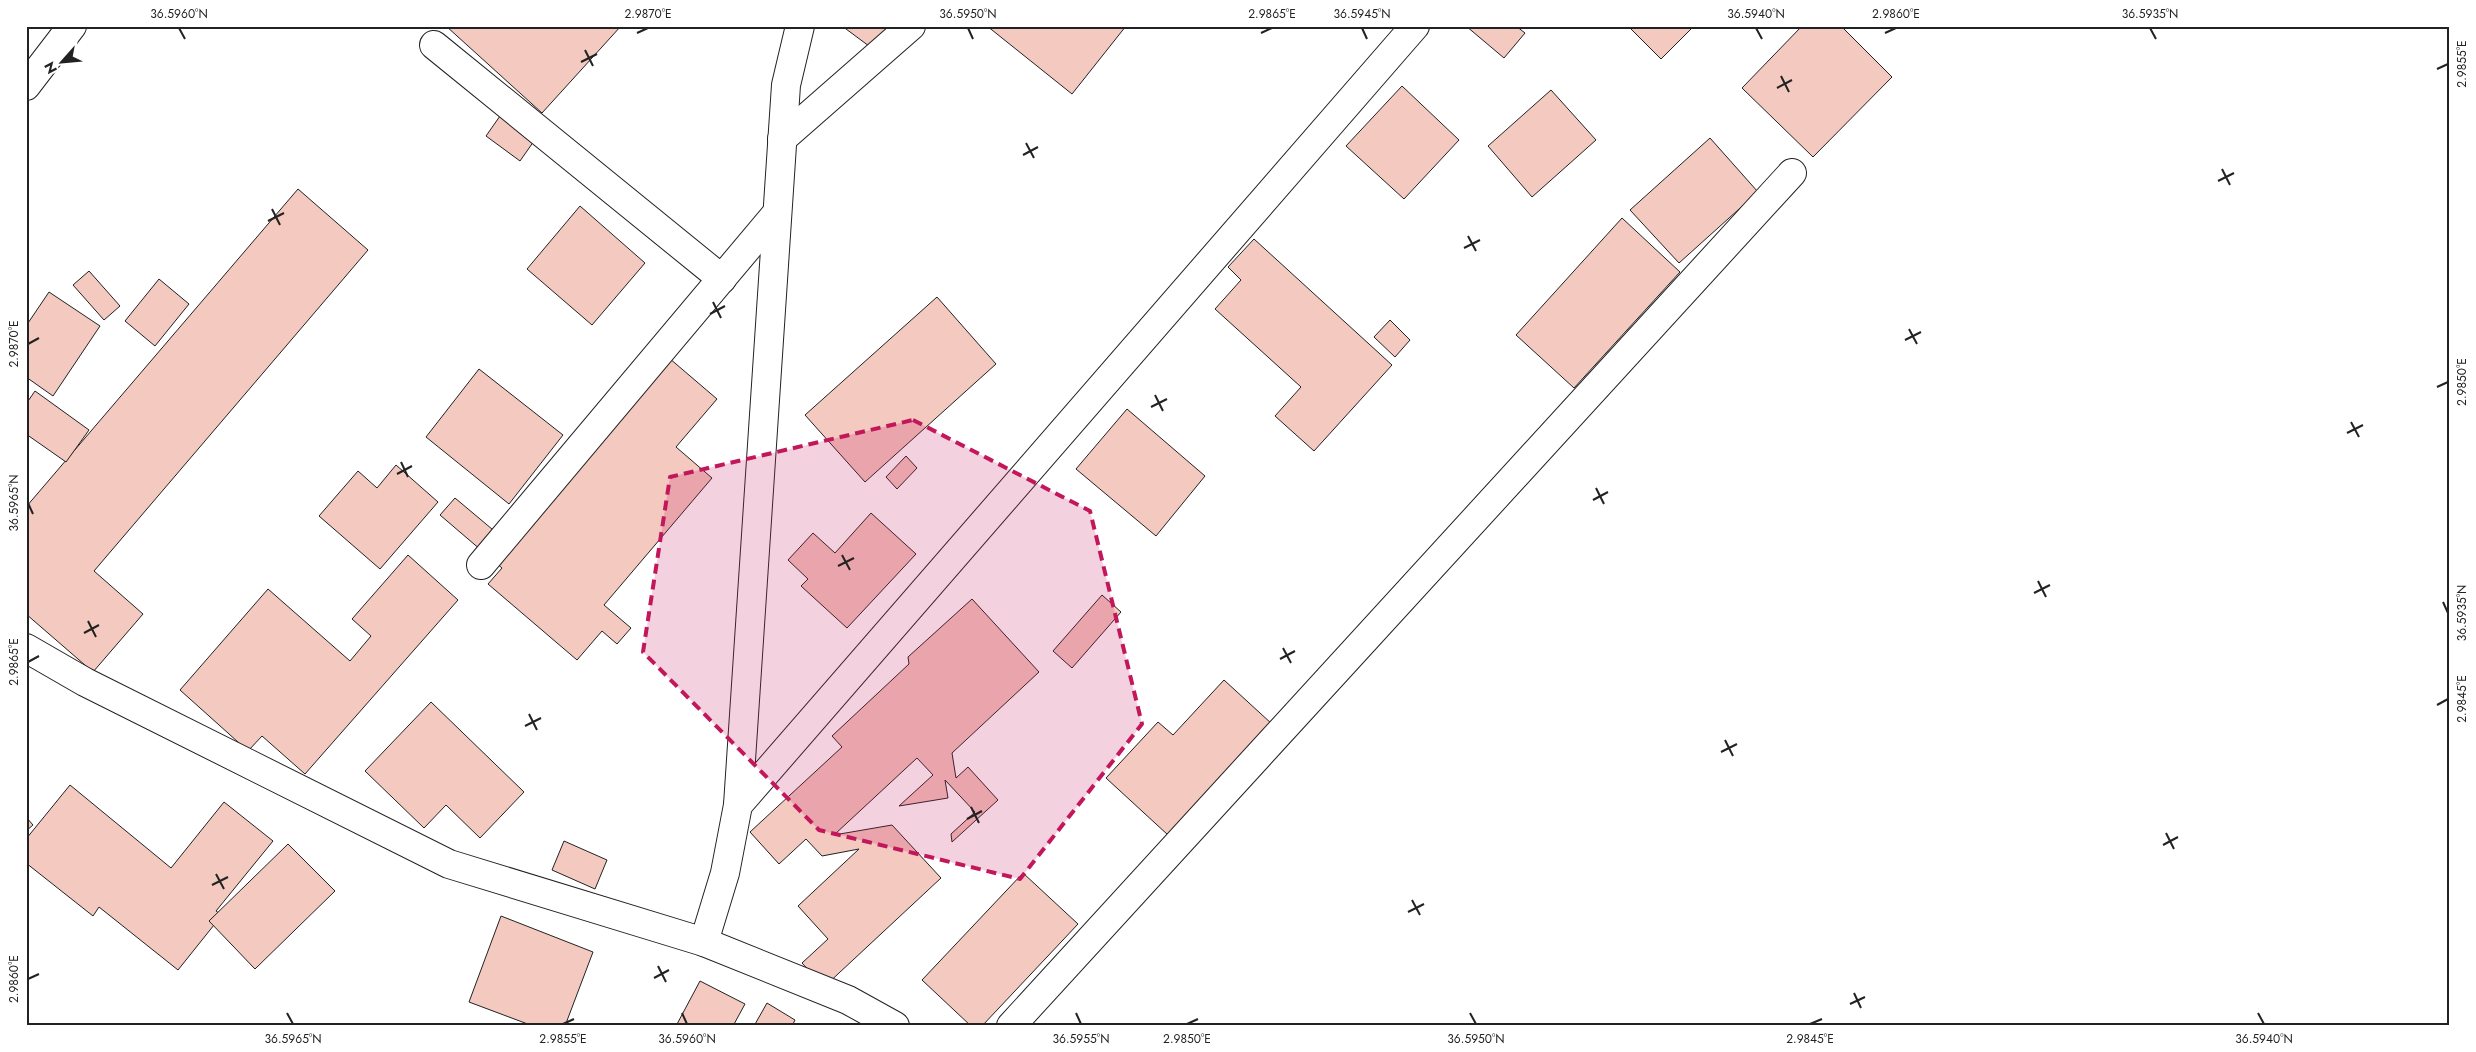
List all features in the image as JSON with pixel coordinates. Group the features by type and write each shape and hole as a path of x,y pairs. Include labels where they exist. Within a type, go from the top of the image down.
{"street":[{"path":"26,86 72,26"},
{"path":"704,942 725,873 738,805 786,85 800,26"},
{"path":"782,139 912,26"},
{"path":"738,805 1416,26"},
{"path":"434,45 722,279"},
{"path":"1012,1026 1792,173"},
{"path":"481,565 776,214"},
{"path":"26,648 84,682 449,864 704,942 848,1000 895,1026"}],"highlighted area":[{"path":"913,420 1090,511 1142,724 1020,879 819,830 643,652 670,477"}],"building":[{"path":"446,26 621,26 542,113"},
{"path":"842,26 889,26 873,49"},
{"path":"987,26 1126,26 1072,94"},
{"path":"1466,26 1516,26 1525,33 1504,58"},
{"path":"1628,26 1694,26 1661,59"},
{"path":"1802,26 1841,26 1892,77 1813,157 1742,88"},
{"path":"1402,86 1459,140 1404,199 1346,146"},
{"path":"1551,90 1596,140 1532,197 1488,146"},
{"path":"500,116 534,141 520,161 486,136"},
{"path":"1710,138 1758,192 1679,263 1630,210"},
{"path":"298,189 368,250 94,571 143,614 93,672 26,614 26,507"},
{"path":"580,206 645,263 592,325 527,269"},
{"path":"1622,218 1680,272 1574,388 1516,335"},
{"path":"1254,239 1392,365 1314,451 1275,416 1301,387 1215,309 1241,280 1228,267"},
{"path":"89,271 120,306 104,320 73,285"},
{"path":"159,279 189,304 155,346 125,321"},
{"path":"49,292 100,326 53,396 26,377 26,326"},
{"path":"937,297 996,364 865,482 805,415"},
{"path":"1390,320 1410,340 1395,357 1374,337"},
{"path":"669,358 717,399 676,447 712,478 604,605 631,628 617,644 602,631 577,660 488,584 502,568 440,515 455,498 511,545"},
{"path":"479,369 563,435 509,504 426,437"},
{"path":"35,391 89,430 66,462 26,434 26,404"},
{"path":"1127,409 1205,476 1156,536 1076,469"},
{"path":"906,456 917,468 897,489 886,477"},
{"path":"396,465 438,502 380,569 319,516 358,471 377,488"},
{"path":"871,513 916,554 847,628 801,586 808,579 788,560 813,533 835,553"},
{"path":"408,555 458,600 305,774 262,736 248,751 180,690 268,589 350,661 371,636 352,619"},
{"path":"1102,595 1121,612 1072,668 1053,651"},
{"path":"972,599 1039,672 952,753 956,778 968,767 998,800 952,842 951,834 975,812 945,780 948,798 899,806 933,775 917,758 834,835 892,825 941,878 824,987 802,963 828,939 798,906 859,849 822,856 806,839 779,864 750,832 842,747 832,736 909,664 908,657"},
{"path":"1224,680 1272,724 1168,835 1106,778 1158,722 1173,735"},
{"path":"431,702 524,792 480,838 446,805 424,828 365,771"},
{"path":"70,785 171,868 224,802 273,841 216,911 222,915 178,970 99,907 93,916 26,863 26,839"},
{"path":"26,817 33,825 26,831"},
{"path":"564,841 607,860 595,889 552,870"},
{"path":"288,844 335,891 255,969 209,921"},
{"path":"1023,873 1078,924 982,1026 971,1026 922,980"},
{"path":"501,916 593,952 565,1026 533,1026 469,1002"},
{"path":"700,981 745,1004 733,1026 676,1026"},
{"path":"767,1003 795,1020 792,1026 754,1026"}]}
